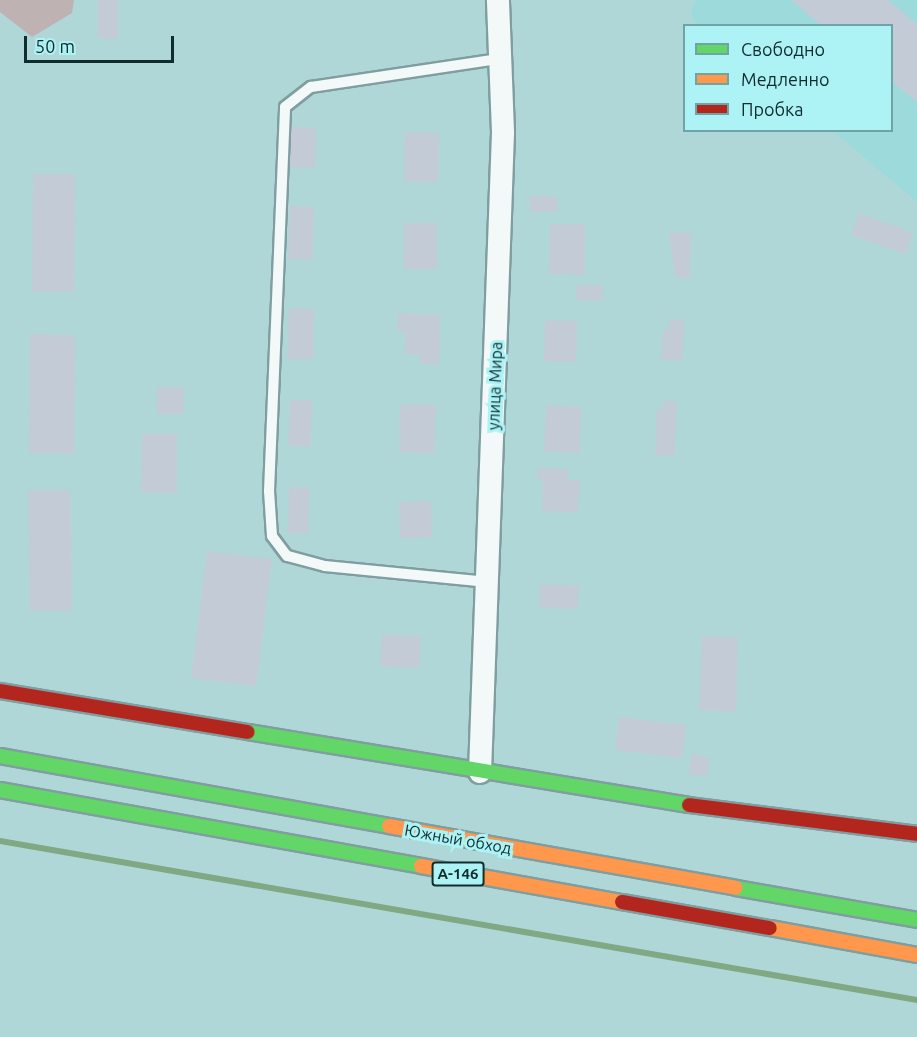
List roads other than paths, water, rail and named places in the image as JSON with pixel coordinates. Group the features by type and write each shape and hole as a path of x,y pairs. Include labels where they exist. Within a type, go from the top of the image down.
{"main road":[{"path":"0,691 756,816 917,834"},
{"name":"Южный обход","path":"0,756 917,920"},
{"name":"А-146","path":"0,790 917,955"}],"street":[{"name":"улица Мира","path":"480,772 503,132 498,0"}],"lane":[{"path":"488,582 325,566 287,556 272,536 269,492 285,107 311,87 500,59"}],"waterway":[{"path":"0,841 917,1000"}]}
